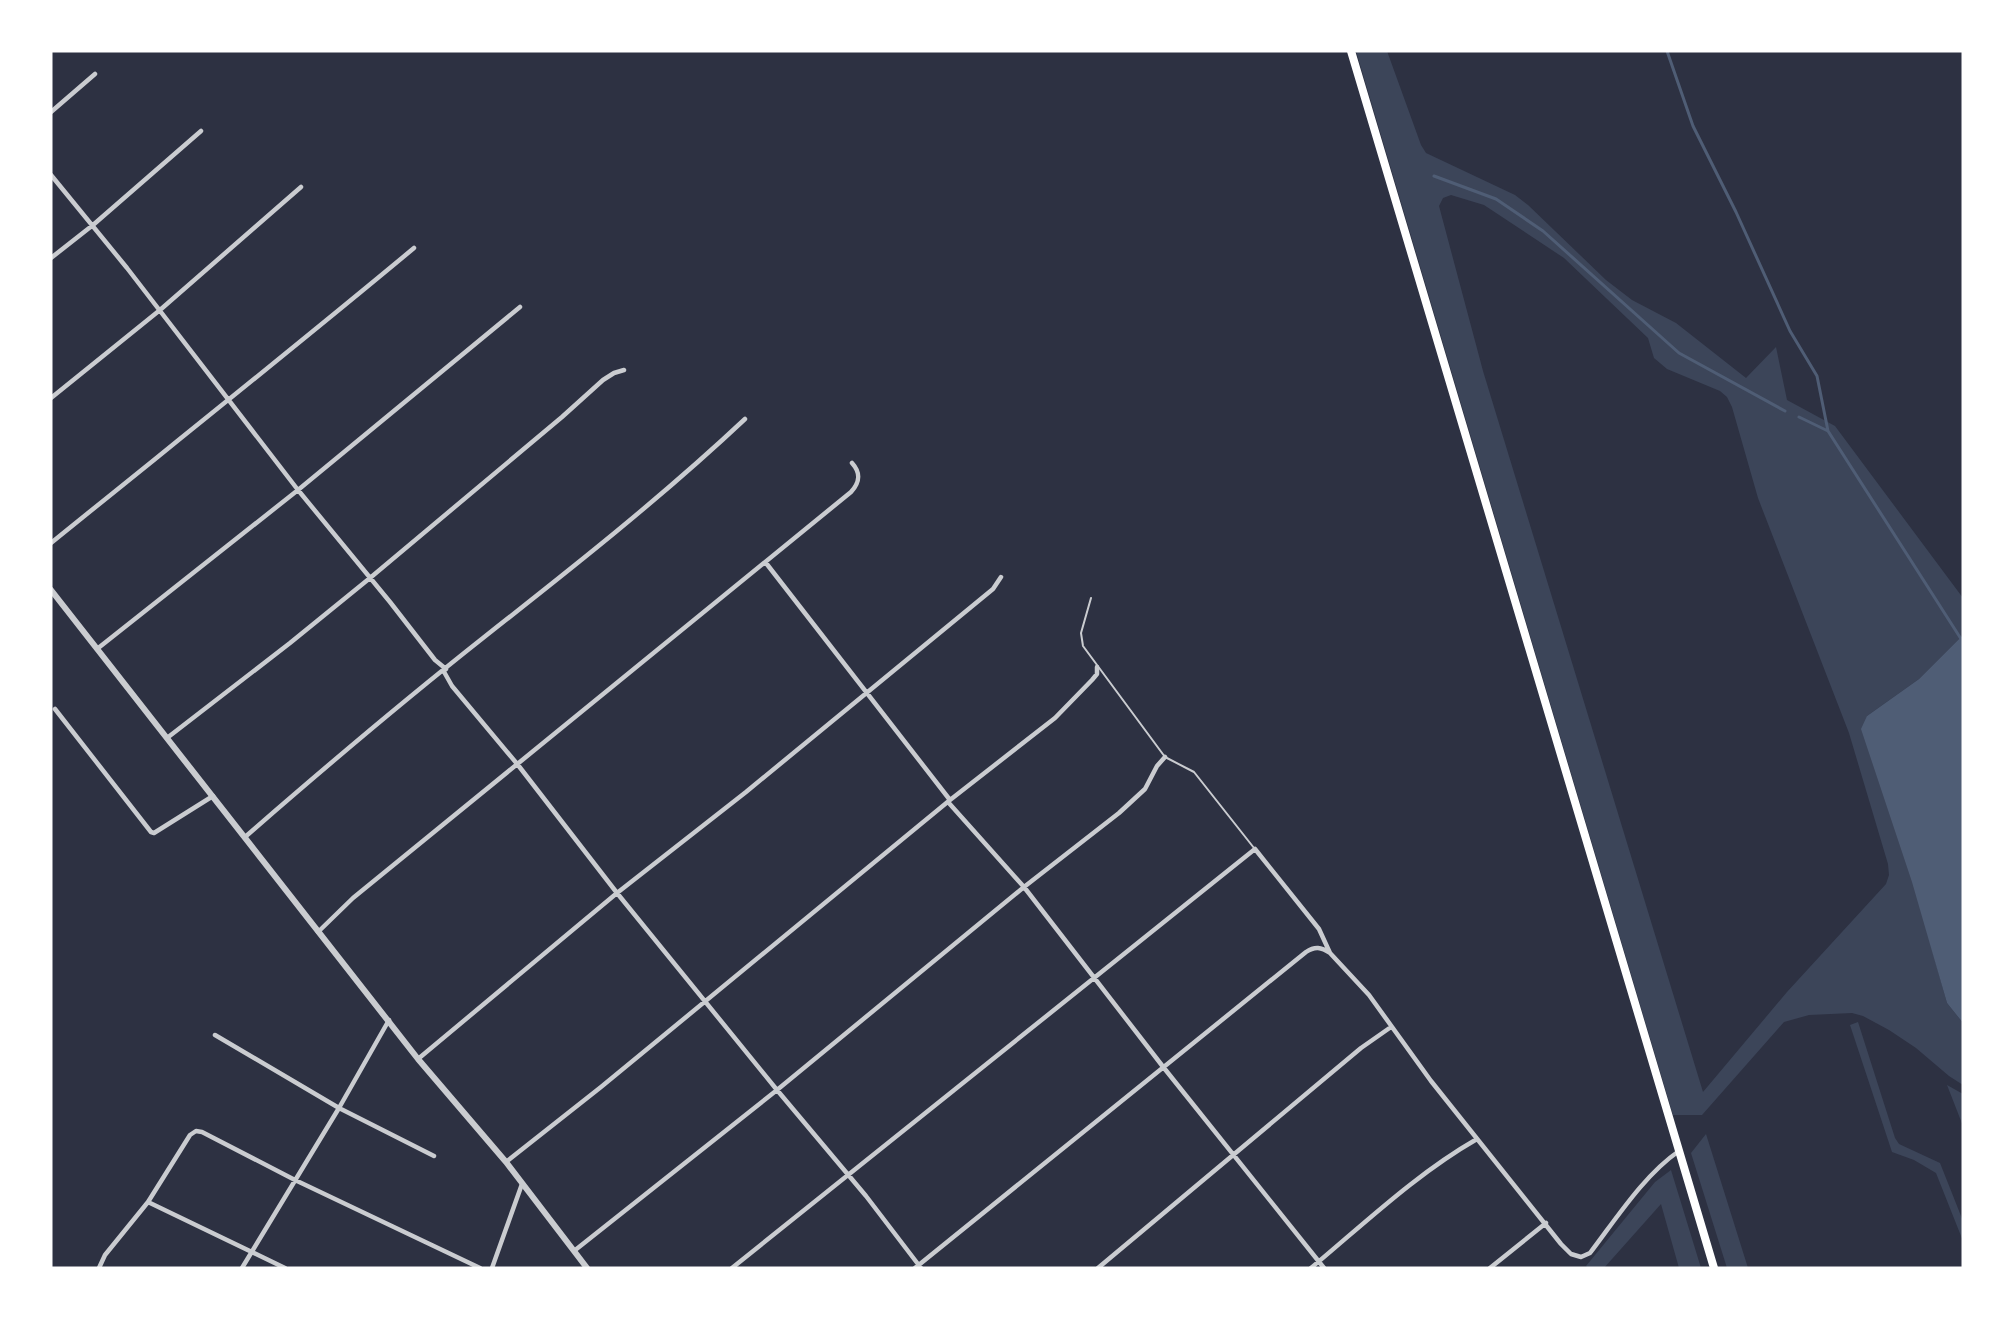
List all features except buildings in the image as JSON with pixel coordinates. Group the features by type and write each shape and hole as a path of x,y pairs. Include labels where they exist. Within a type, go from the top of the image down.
{"highway":[{"path":"1351,51 1714,1268"}],"street":[{"path":"51,112 95,74"},
{"path":"51,258 93,225 201,131"},
{"path":"51,175 93,225 298,490 444,670 452,686 518,765 617,893 849,1175 918,1267 1311,948 1330,953"},
{"path":"51,398 159,310 301,187"},
{"path":"51,543 414,248"},
{"path":"97,649 298,490 520,307"},
{"path":"166,738 370,578 603,380 624,370"},
{"path":"245,837 347,748 646,506 745,419"},
{"path":"318,932 353,898 852,492 859,481 859,473 852,463"},
{"path":"766,562 927,767 949,801 1024,887 1164,1068 1324,1268"},
{"path":"418,1059 617,893 746,792 993,589 1001,577"},
{"path":"51,590 418,1059 506,1162 587,1268"},
{"path":"506,1162 949,801 1055,718 1097,674 1097,667"},
{"path":"55,709 151,832 154,833 213,796"},
{"path":"574,1251 777,1090 1024,887 1119,813 1145,789 1157,766 1165,757"},
{"path":"732,1268 1255,849 1319,929 1330,953 1369,995 1477,1139 1571,1254 1581,1257 1590,1253 1650,1177 1665,1160 1679,1151"},
{"path":"242,1268 339,1108 389,1020"},
{"path":"1098,1268 1361,1048 1391,1027"},
{"path":"215,1035 339,1108 434,1156"},
{"path":"99,1268 105,1255 148,1202 190,1135 196,1131 480,1268"},
{"path":"1311,1268 1381,1207 1458,1150 1477,1139"},
{"path":"492,1268 522,1184"},
{"path":"148,1202 285,1268"},
{"path":"1490,1268 1546,1223"}],"lane":[{"path":"1091,598 1081,633 1083,646 1165,757 1194,772 1255,849"}],"shaded area":[{"path":"1356,51 1387,51 1421,145 1426,153 1515,195 1606,280 1632,300 1676,323 1746,378 1776,347 1787,400 1835,426 1963,598 1963,635 1919,679 1867,716 1947,1003 1963,1023 1963,1085 1916,1048 1863,1016 1852,1013 1809,1015 1784,1022 1702,1115 1673,1115","holes":["1451,195 1484,205 1564,258 1648,338 1654,358 1667,369 1720,391 1727,397 1732,407 1758,498 1849,733 1888,864 1889,875 1886,884 1787,992 1703,1092 1483,371 1439,206 1443,198"]},
{"path":"1963,635 1963,1023 1947,1003 1912,882 1861,729 1867,716 1919,679"},
{"path":"1858,1022 1895,1138 1899,1144 1940,1163 1963,1221 1963,1241 1936,1173 1914,1160 1892,1152 1850,1025"},
{"path":"1947,1085 1963,1094 1963,1126"},
{"path":"1706,1134 1748,1268 1727,1268 1691,1153"},
{"path":"1671,1170 1701,1268 1679,1268 1661,1204 1604,1268 1588,1268 1586,1266 1655,1182"}],"waterway":[{"path":"1667,51 1693,126 1736,212 1790,331 1817,376 1828,431 1963,642"},
{"path":"1434,176 1496,199 1543,231 1679,353 1785,411"},
{"path":"1799,417 1828,431"}]}
